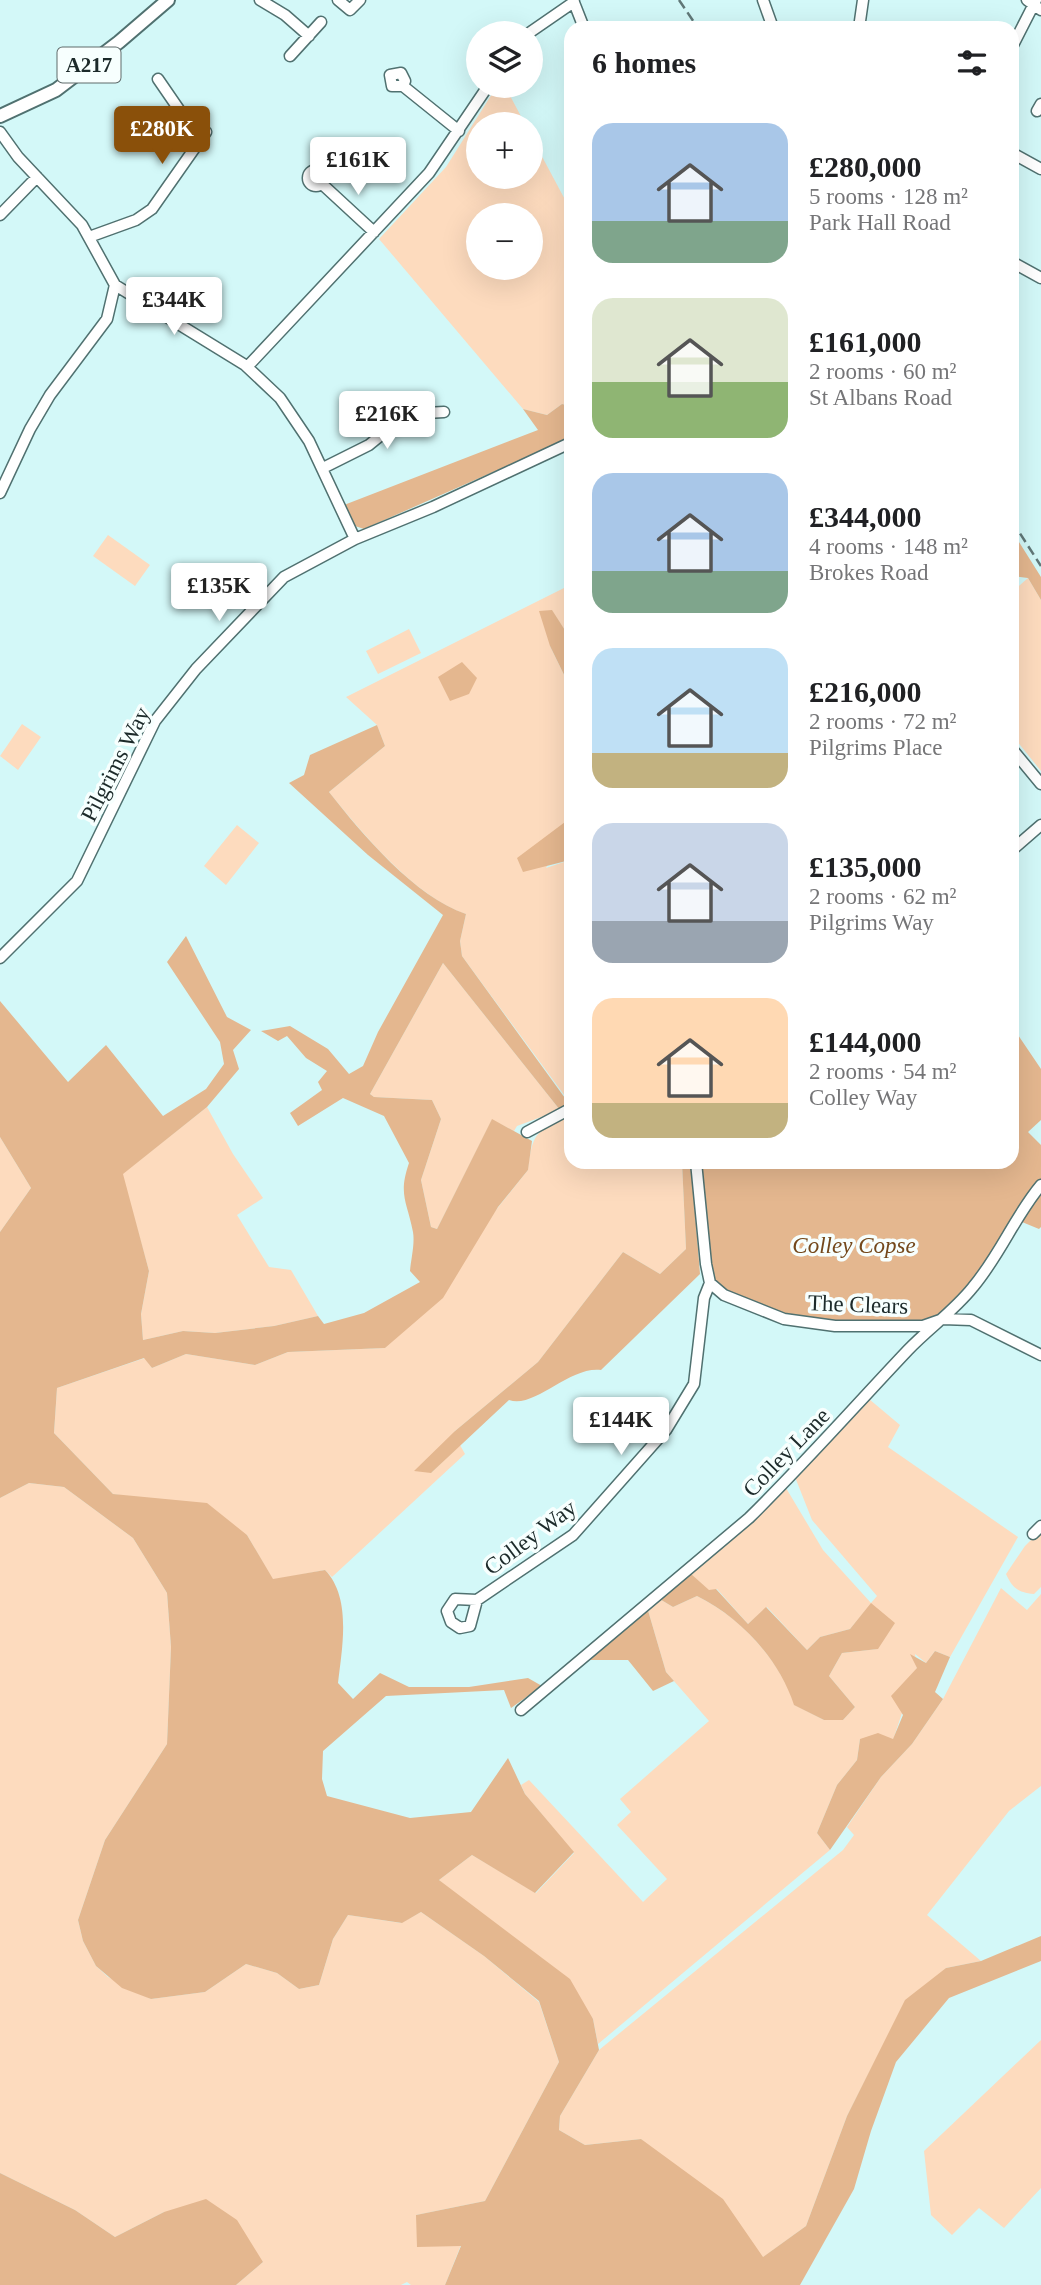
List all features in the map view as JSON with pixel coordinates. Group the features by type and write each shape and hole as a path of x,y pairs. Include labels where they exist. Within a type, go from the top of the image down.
{"main road":[{"name":"A217","path":"0,116 56,90 162,2"}],"street":[{"path":"260,0 285,15 309,36"},
{"path":"338,0 350,10 360,0"},
{"path":"763,0 770,21"},
{"path":"860,21 863,0"},
{"path":"543,23 573,1 581,21"},
{"path":"1019,33 1034,4"},
{"path":"290,56 321,22"},
{"path":"89,237 125,225 152,209 206,132 180,111 158,79"},
{"path":"403,86 459,131"},
{"path":"248,366 429,173 480,98"},
{"path":"0,132 37,177 64,202 89,237 115,285 248,366 294,416 323,468 355,539"},
{"path":"1019,157 1041,169"},
{"path":"0,215 37,177"},
{"path":"322,184 374,232"},
{"path":"1019,266 1041,278"},
{"path":"0,493 30,429 50,395 107,319 115,285"},
{"path":"323,468 369,445 407,414 444,412"},
{"name":"Pilgrims Way","path":"0,958 77,881 155,721 196,669 284,578 355,539 433,507 564,446"},
{"path":"1019,757 1041,784"},
{"path":"1019,844 1041,825"},
{"path":"527,1132 564,1112"},
{"path":"697,1169 710,1283"},
{"name":"Colley Lane","path":"521,1710 749,1518 921,1337 943,1319 991,1264 1023,1207 1041,1185"},
{"name":"The Clears","path":"710,1283 723,1295 758,1310 812,1324 923,1326 943,1319 971,1320 990,1327 1041,1355"},
{"name":"Colley Way","path":"478,1600 573,1535 674,1419 694,1384 705,1298 710,1283"},
{"path":"1033,1534 1041,1525"}],"shaded area":[{"path":"489,98 511,98 519,112 481,112"},
{"path":"466,135 466,189 543,189 543,158 564,198 564,404 547,415 523,409 379,239 446,167"},
{"path":"108,535 150,565 135,586 93,556"},
{"path":"1028,578 1041,600 1041,771 1019,744 1019,586"},
{"path":"564,588 564,629 552,611 550,646 564,675 564,833 546,868 564,862 564,1095 462,956 460,941 466,914 447,906 409,879 373,844 329,792 385,746 377,725 346,697"},
{"path":"409,629 421,653 378,674 366,651"},
{"path":"22,724 41,737 18,770 0,756"},
{"path":"237,825 259,843 226,885 204,866"},
{"path":"443,963 560,1110 517,1126 514,1131 492,1120 437,1229 431,1227 421,1180 441,1119 432,1100 374,1097 370,1094"},
{"path":"207,1107 233,1154 263,1198 237,1215 269,1267 291,1270 318,1316 274,1326 215,1333 183,1331 143,1340 141,1314 149,1271 122,1174"},
{"path":"564,1118 564,1169 682,1169 686,1249 660,1274 623,1252 538,1362 455,1431 431,1473 460,1445 465,1454 332,1577 325,1570 273,1580 247,1535 145,1499 113,1494 54,1433 57,1388 145,1358 152,1368 186,1354 255,1365 288,1352 385,1348 528,1170 532,1147 538,1134"},
{"path":"0,1137 31,1188 0,1232"},
{"path":"869,1399 900,1425 888,1447 1018,1537 950,1657 935,1651 926,1663 915,1654 917,1668 893,1740 860,1739 857,1760 837,1785 817,1833 830,1850 598,2044 593,2019 439,1880 472,1855 536,1893 574,1853 525,1794 521,1785 529,1780 643,1902 667,1879 617,1825 631,1812 620,1799 709,1721 666,1672 647,1607 658,1598 673,1607 697,1596 728,1615 768,1656 795,1705 824,1720 843,1720 855,1707 829,1676 842,1653 877,1649 894,1624 871,1604 850,1629 820,1637 807,1650 767,1607 748,1624 717,1589 709,1591 690,1573 786,1488 823,1550 871,1603 877,1596 812,1520 795,1477"},
{"path":"29,1483 64,1487 133,1538 167,1593 171,1647 167,1744 105,1840 78,1920 83,1941 96,1966 108,1977 151,1999 205,1992 246,1964 277,1973 299,1989 319,1985 333,1939 348,1915 401,1923 421,1912 484,1956 539,2002 559,2062 485,2201 416,2215 461,2245 445,2285 411,2285 407,2282 401,2285 236,2285 263,2262 164,2212 115,2237 75,2210 0,2173 0,1498"},
{"path":"1041,1530 1041,1587 1034,1594 1017,1589 1006,1574 1025,1546"},
{"path":"1001,1588 1027,1610 1041,1594 1041,1786 1009,1811 927,1915 981,1961 946,1968 873,2065 847,2116 806,2226 762,2258 641,2139 585,2145 559,2130 560,2116 599,2050 843,1850 854,1835 847,1827 881,1777 912,1744 943,1699"},
{"path":"1041,2040 1041,2188 1004,2228 979,2208 952,2235 931,2215 924,2151"}],"green space":[{"path":"564,404 564,441 364,529 352,525 344,505 538,430 523,409 547,415"},
{"path":"1019,542 1041,577 1041,600 1028,578 1019,577"},
{"path":"552,610 564,629 564,675 550,646 539,611"},
{"path":"462,662 477,678 469,694 450,701 438,677"},
{"path":"377,725 385,746 329,792 373,845 409,879 447,906 466,914 460,941 462,956 564,1097 564,1108 560,1110 443,963 370,1094 374,1097 432,1100 441,1119 421,1180 431,1227 437,1229 492,1119 532,1141 528,1170 498,1207 443,1298 385,1348 288,1352 255,1365 186,1354 152,1368 144,1358 57,1388 54,1433 113,1494 207,1503 247,1535 273,1579 325,1570 333,1581 342,1609 343,1639 338,1683 353,1699 380,1673 409,1687 469,1687 528,1678 542,1686 511,1708 504,1690 386,1696 323,1751 322,1779 327,1796 410,1818 471,1812 508,1758 525,1794 574,1852 535,1893 472,1855 439,1880 570,1979 593,2019 599,2050 560,2116 559,2130 585,2145 641,2139 723,2199 763,2257 806,2226 847,2116 905,2000 946,1968 981,1961 1041,1936 1041,1961 949,1998 896,2062 854,2189 800,2285 445,2285 461,2246 417,2247 416,2215 485,2201 559,2062 539,2001 484,1956 421,1912 402,1923 348,1915 333,1939 319,1985 299,1989 277,1973 246,1964 205,1992 151,1999 122,1988 96,1966 83,1941 78,1920 105,1840 167,1744 171,1647 167,1593 133,1538 64,1487 29,1483 0,1498 0,1232 31,1188 0,1137 0,1001 68,1082 106,1045 163,1116 206,1089 224,1064 220,1042 167,962 186,936 227,1017 251,1030 233,1050 239,1069 207,1107 123,1174 149,1271 141,1314 143,1340 183,1331 215,1333 274,1326 318,1316 324,1324 364,1313 420,1282 410,1271 413,1237 404,1191 409,1163 384,1116 343,1098 298,1126 290,1113 322,1090 318,1082 327,1071 306,1058 287,1036 278,1041 261,1031 290,1026 328,1049 349,1074 363,1066 378,1032 443,915 368,855 289,783 304,775 310,755"},
{"path":"564,823 564,862 523,872 517,858"},
{"name":"Colley Copse","path":"1019,1036 1041,1069 1041,1120 1028,1132 1041,1145 1041,1185 1009,1235 943,1319 923,1326 784,1319 710,1283 697,1169 1019,1169"},
{"path":"682,1169 692,1169 700,1274 601,1370 577,1374 530,1399 509,1400 431,1473 414,1471 455,1431 538,1362 623,1252 660,1274 686,1249"},
{"path":"1041,1191 1041,1227 1039,1229 1022,1222"},
{"path":"690,1573 709,1590 716,1589 748,1624 766,1607 807,1650 820,1637 850,1629 871,1603 895,1623 878,1649 842,1653 829,1676 855,1707 843,1720 824,1720 794,1705 779,1672 768,1656 728,1615 697,1596 673,1607 658,1598"},
{"path":"647,1607 666,1672 674,1681 653,1691 628,1660 589,1660 587,1656"},
{"path":"935,1651 950,1657 935,1692 943,1699 912,1744 881,1777 830,1850 817,1833 837,1785 857,1760 860,1739 878,1733 893,1739 903,1715 891,1696 917,1668 910,1654 926,1663"},
{"path":"0,2173 75,2210 115,2237 164,2212 206,2199 237,2220 263,2262 236,2285 0,2285"}],"railway":[{"path":"679,0 693,21"},
{"path":"1019,532 1041,566"}]}
